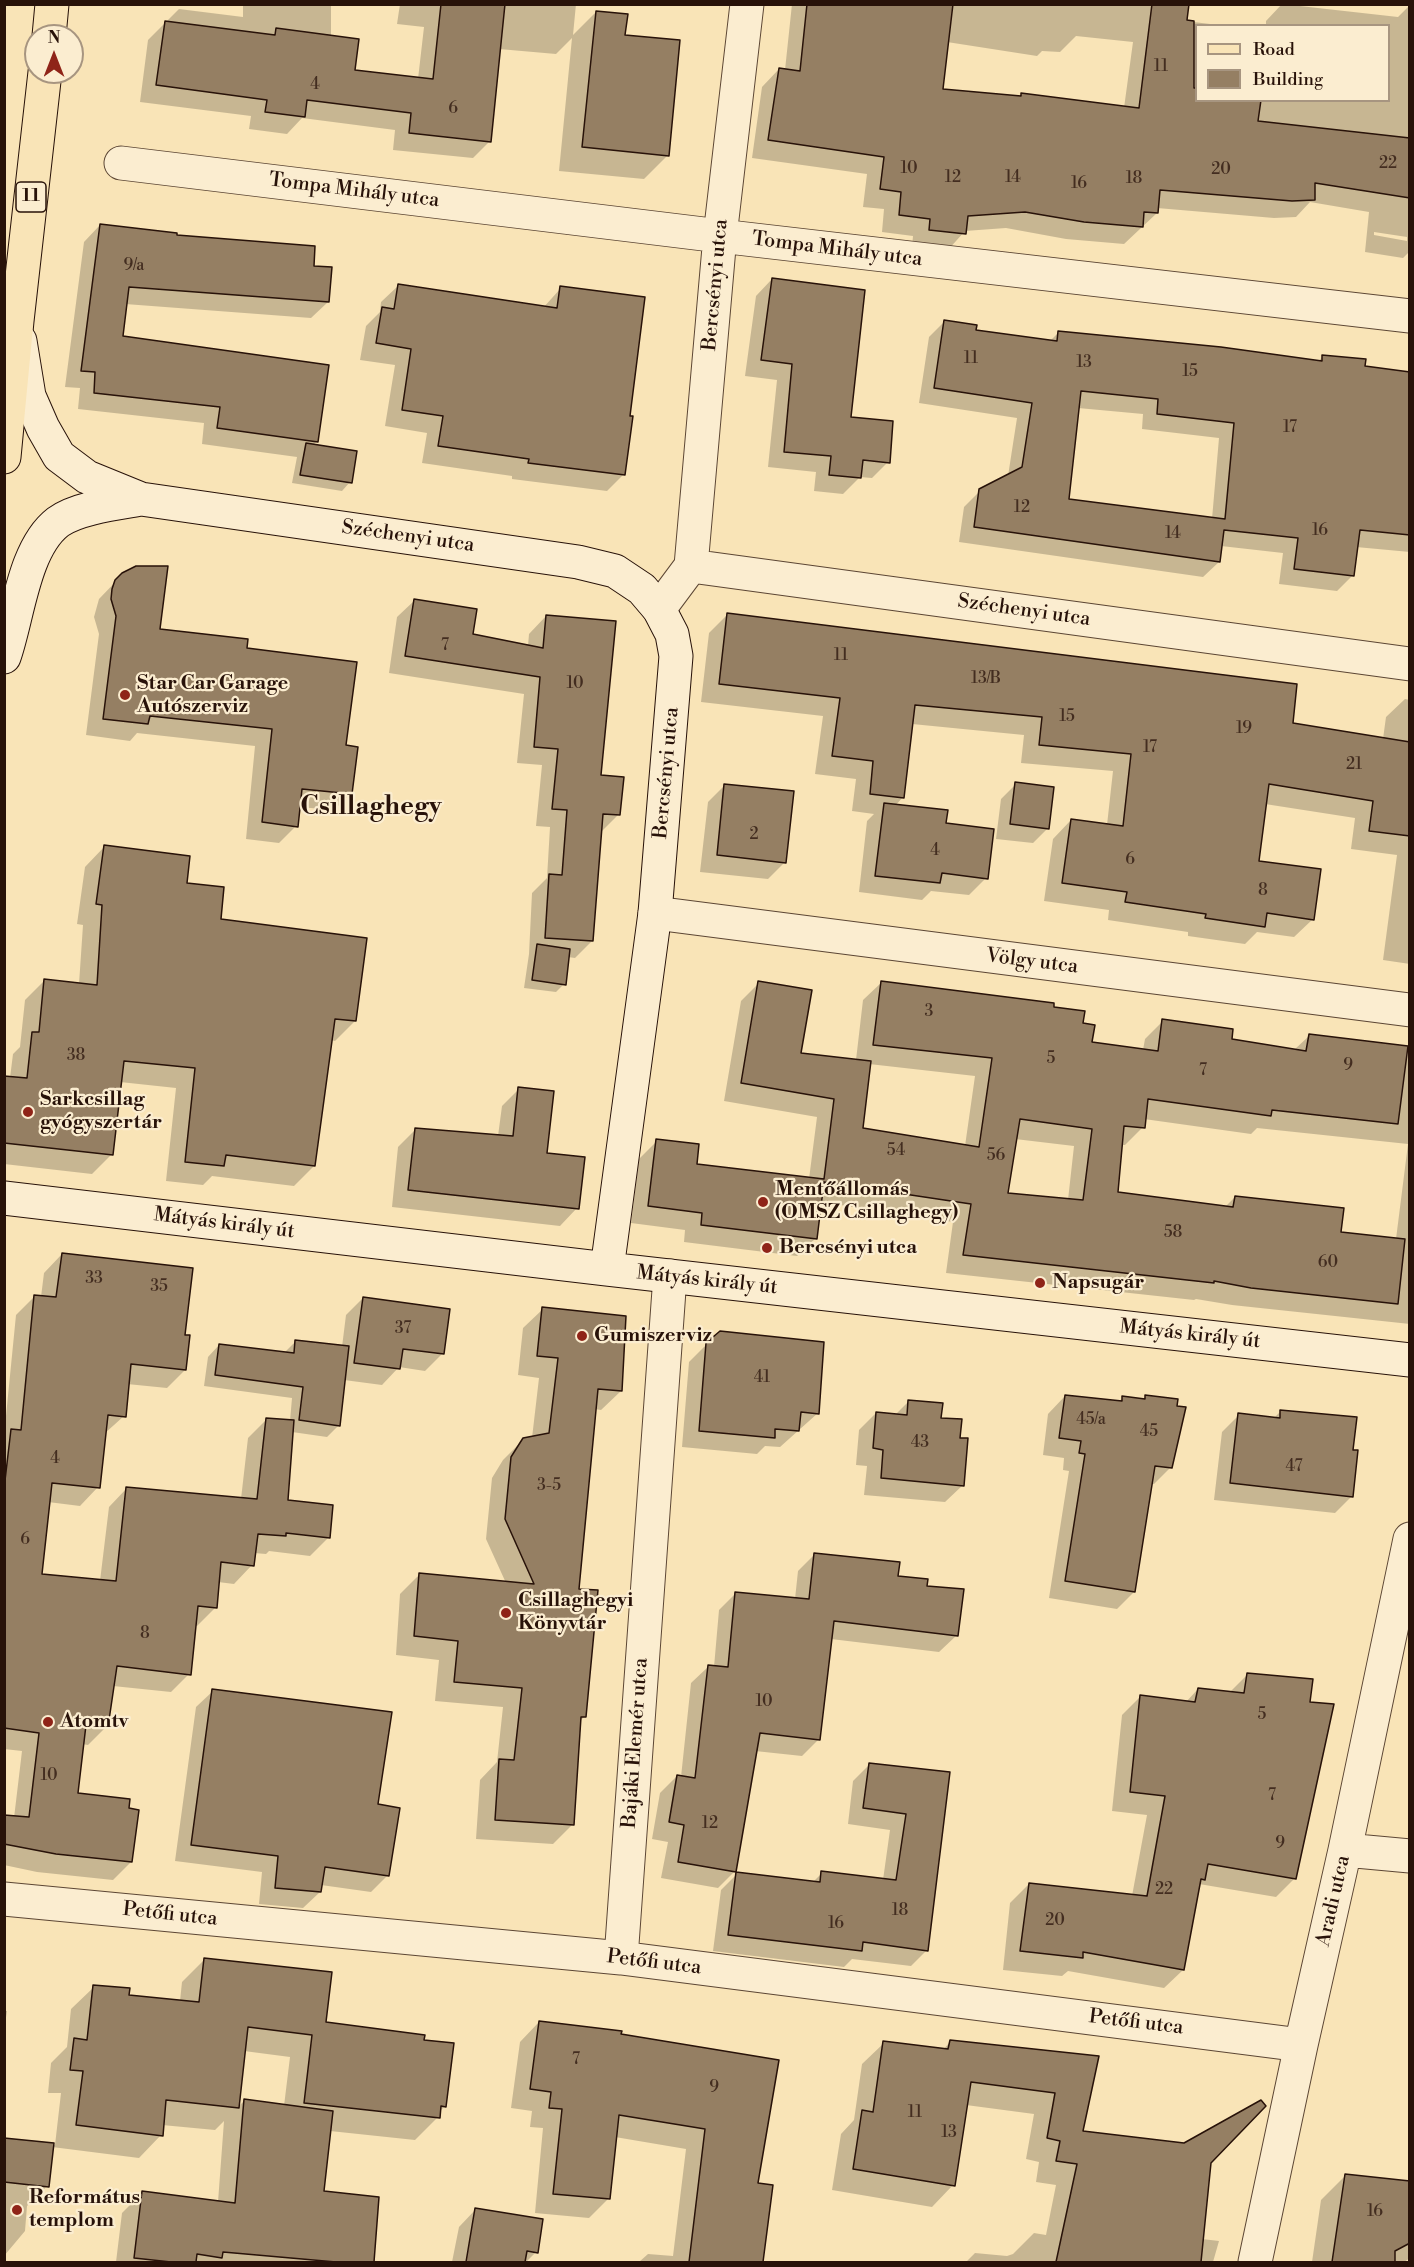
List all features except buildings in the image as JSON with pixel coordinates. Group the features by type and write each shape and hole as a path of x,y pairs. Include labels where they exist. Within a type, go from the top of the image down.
{"main road":[{"path":"50,24 52,4"},
{"name":"11","path":"4,457 44,84"}],"street":[{"name":"Bercsényi utca","path":"691,566 720,236 747,4"},
{"name":"Tompa Mihály utca","path":"121,163 720,236 1410,316"},
{"name":"Széchenyi utca","path":"17,321 29,396 43,428 59,456 87,477 141,499 578,562 615,571 642,589 666,622"},
{"name":"Széchenyi utca","path":"4,657 23,586 36,549 58,522 89,509 141,499"},
{"name":"Széchenyi utca","path":"691,566 1410,664"},
{"path":"666,622 691,566"},
{"name":"Bercsényi utca","path":"606,1269 655,914 676,656 666,622"},
{"name":"Völgy utca","path":"655,914 1410,1010"},
{"name":"Mátyás király út","path":"4,1198 1410,1360"},
{"name":"Bajáki Elemér utca","path":"621,1958 670,1276"},
{"name":"Aradi utca","path":"1255,2262 1410,1539"},
{"path":"1345,1850 1410,1856"},
{"name":"Petőfi utca","path":"6,1899 621,1958 1301,2044"}],"place":[{"name":"Star Car Garage Autószerviz","path":"125,695"},
{"name":"Sarkcsillag gyógyszertár","path":"28,1112"},
{"name":"Mentőállomás (OMSZ Csillaghegy)","path":"763,1202"},
{"name":"Bercsényi utca","path":"767,1248"},
{"name":"Napsugár","path":"1040,1283"},
{"name":"Gumiszerviz","path":"582,1336"},
{"name":"Csillaghegyi Könyvtár","path":"506,1613"},
{"name":"Atomtv","path":"48,1722"},
{"name":"Református templom","path":"17,2210"}],"district":[{"name":"Csillaghegy","path":"371,808"}]}
